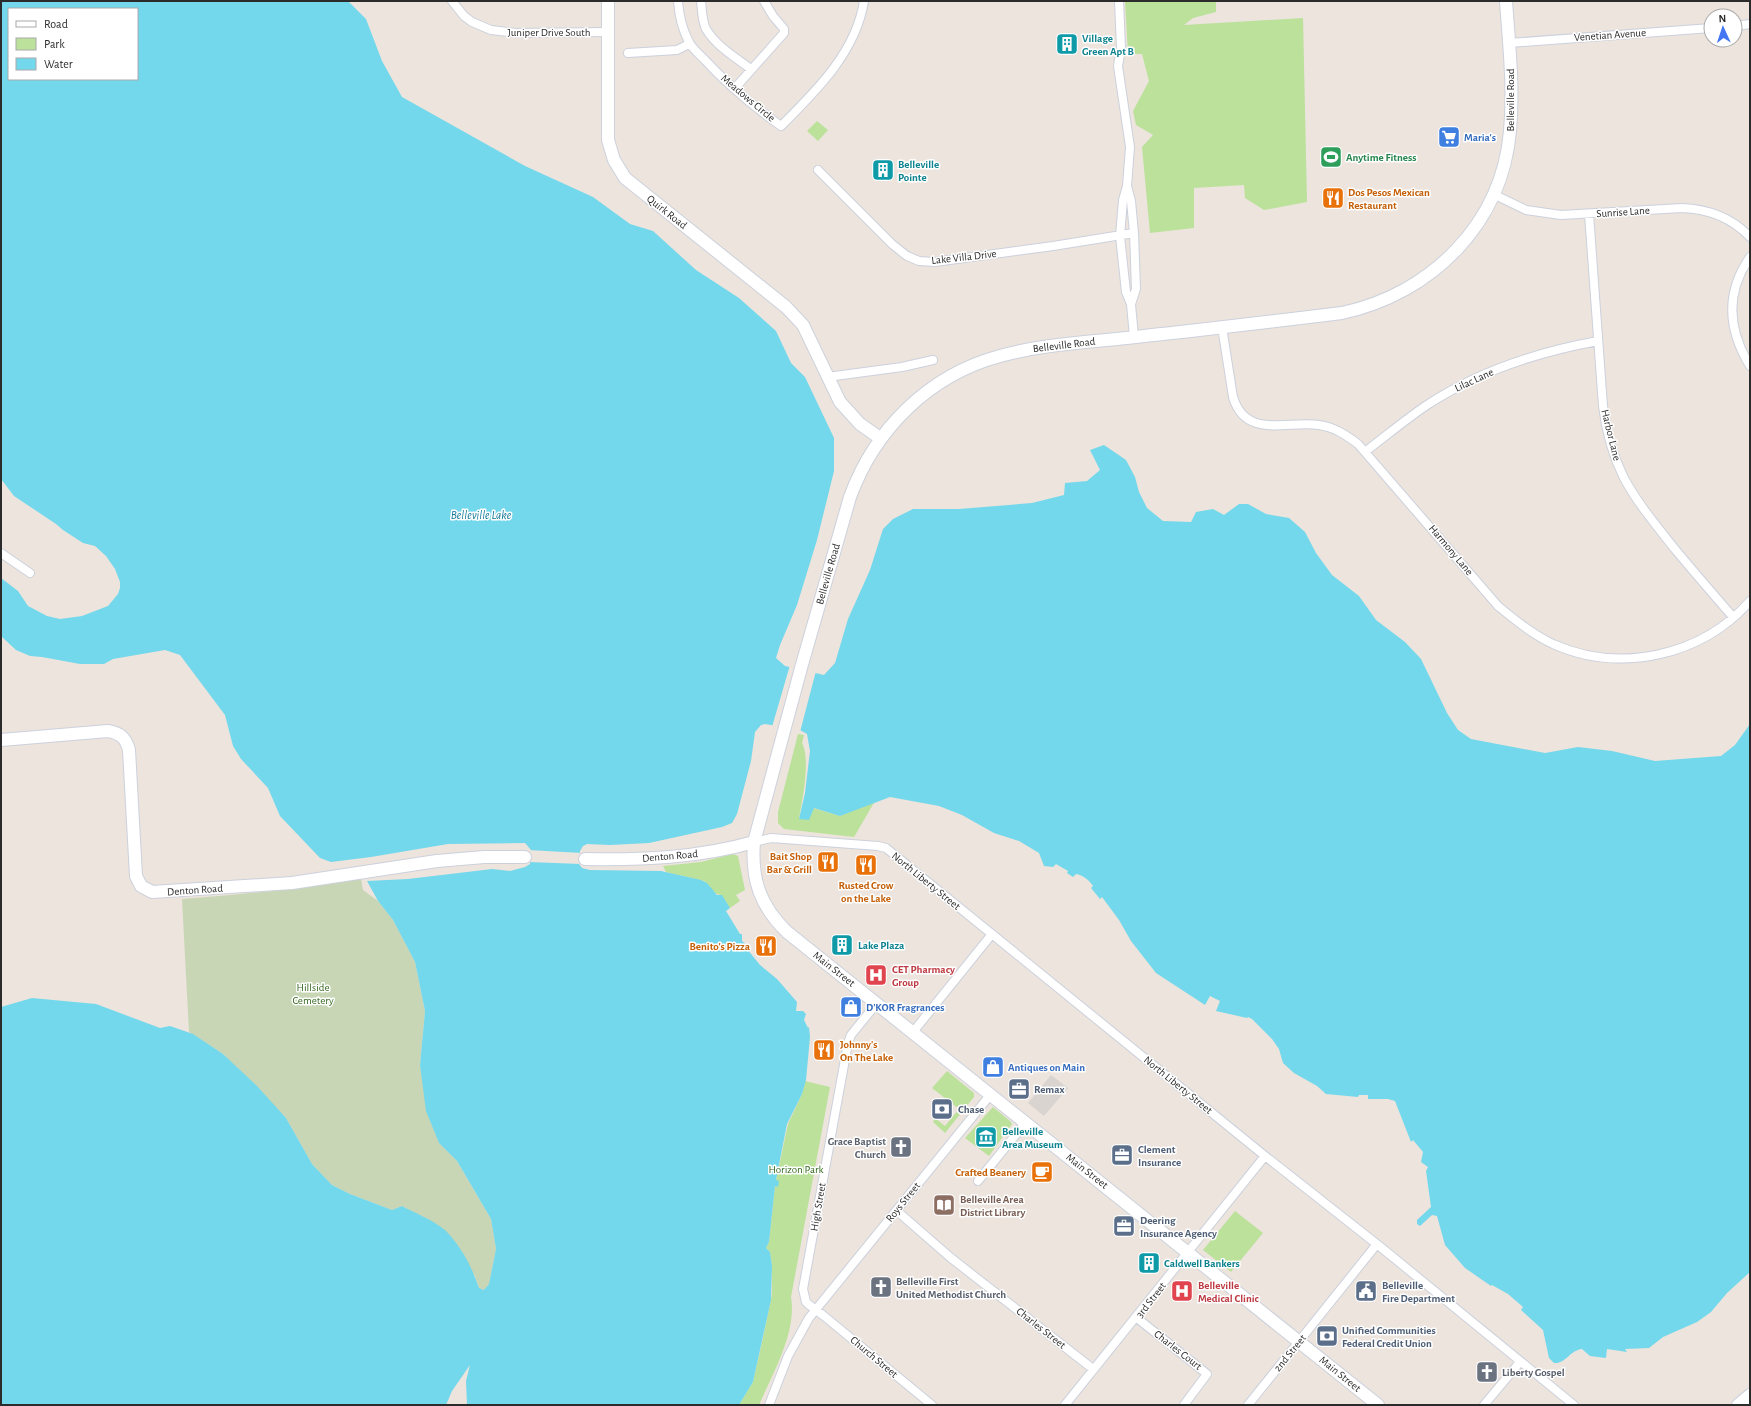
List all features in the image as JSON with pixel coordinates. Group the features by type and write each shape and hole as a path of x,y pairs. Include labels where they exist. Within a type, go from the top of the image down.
{"main road":[{"name":"Quirk Road","path":"608,1 608,140 611,154 619,170 640,192 786,306 803,325 840,402 849,414 860,424 880,438"},
{"name":"Belleville Road","path":"756,880 753,865 754,842 801,668 850,497 862,468 880,438 921,396 956,373 977,364 1017,352 1342,313 1367,306 1396,295 1427,277 1454,253 1476,226 1493,194 1504,166 1510,132 1512,103 1506,1"},
{"name":"Denton Road","path":"1,740 108,731 115,732 122,736 126,741 129,750 136,876 141,886 152,892 292,883 436,861 484,857 525,857"},
{"name":"Denton Road","path":"585,859 622,860 688,856 754,842"},
{"name":"Main Street","path":"756,880 764,902 780,925 1378,1405"},
{"path":"1738,1405 1750,1395"}],"street":[{"name":"Juniper Drive South","path":"452,1 460,12 472,22 491,30 516,33 608,32"},
{"name":"Meadows Circle","path":"678,1 680,18 689,44 708,64 764,114 781,126 827,77 842,58 862,14 864,1"},
{"path":"701,1 702,17 705,28 709,34 719,44 751,69"},
{"path":"735,88 784,33 784,29 773,16 764,1"},
{"path":"1119,1 1121,48 1118,66 1130,147 1127,186 1123,200 1120,236 1126,292 1131,304 1134,337"},
{"name":"Venetian Avenue","path":"1509,43 1703,29"},
{"path":"628,53 678,50 689,44"},
{"name":"Lake Villa Drive","path":"818,170 892,244 907,256 919,261 934,262 1134,233"},
{"path":"1127,186 1131,201 1134,233 1136,289 1131,304"},
{"name":"Sunrise Lane","path":"1493,194 1517,206 1538,213 1561,215 1682,208 1700,209 1724,217 1739,227 1750,237"},
{"name":"Harbor Lane","path":"1589,214 1605,422 1613,452 1635,498 1648,517 1733,617"},
{"path":"1750,257 1737,282 1732,312 1736,338 1750,366"},
{"name":"Harmony Lane","path":"1222,327 1233,398 1237,408 1244,417 1268,426 1308,424 1327,427 1348,436 1366,451 1498,606 1524,628 1552,644 1575,652 1597,657 1645,657 1668,652 1694,642 1715,631 1750,601"},
{"name":"Lilac Lane","path":"1366,451 1427,405 1473,380 1536,355 1598,341"},
{"path":"828,378 902,367 932,360"},
{"path":"1,553 30,573"},
{"name":"North Liberty Street","path":"754,842 771,838 878,846 886,848 1574,1405"},
{"path":"913,1032 992,934"},
{"name":"High Street","path":"816,1309 806,1302 803,1289 848,1043 851,1035 877,1003"},
{"name":"Roys Street","path":"816,1309 991,1094"},
{"path":"978,1181 1026,1122"},
{"name":"3rd Street","path":"1065,1405 1265,1156"},
{"name":"Charles Street","path":"896,1211 951,1258 1093,1369"},
{"name":"2nd Street","path":"1248,1405 1377,1244"},
{"path":"769,1405 791,1351 802,1329 816,1309"},
{"name":"Church Street","path":"816,1309 932,1405"},
{"name":"Charles Court","path":"1136,1318 1207,1374 1184,1405"},
{"path":"1484,1405 1520,1362"}],"green space":[{"path":"1125,1 1216,1 1216,12 1193,18 1184,25 1303,18 1307,202 1264,210 1245,198 1244,185 1194,188 1194,228 1150,233 1142,147 1153,135 1136,125 1133,111 1149,81 1142,54 1128,54"},
{"path":"817,121 828,130 818,141 807,131"},
{"path":"798,734 804,735 802,743 805,750 806,759 804,791 799,819 813,808 840,816 875,801 854,837 784,829 778,823 778,812"},
{"path":"733,854 738,856 745,890 736,895 740,901 730,908 722,896 715,893 704,881 666,872 663,866 701,862"},
{"name":"Hillside Cemetery","path":"361,879 363,890 378,901 393,920 415,962 425,1011 420,1065 439,1143 457,1161 491,1219 496,1249 489,1284 484,1290 479,1288 475,1276 444,1230 402,1206 392,1210 350,1194 332,1185 312,1164 286,1118 223,1054 189,1032 182,899 339,883"},
{"path":"947,1071 974,1093 974,1097 945,1133 933,1122 935,1118 945,1126 959,1109 932,1088"},
{"name":"Horizon Park","path":"805,1081 830,1087 791,1297 792,1310 790,1324 787,1338 777,1366 759,1405 739,1405 753,1382 772,1294 772,1266 770,1252 766,1248 769,1242 775,1186 777,1187 776,1180 788,1124 802,1094"},
{"path":"993,1107 1012,1124 989,1156 965,1138"},
{"path":"1235,1211 1263,1233 1231,1272 1203,1250"}],"shaded area":[{"path":"1051,1075 1068,1088 1044,1116 1028,1103"}],"water":[{"name":"Belleville Lake","path":"1,1 348,1 366,19 382,61 402,97 525,166 593,197 630,224 653,231 696,270 739,298 776,331 791,363 805,377 834,438 834,471 817,540 797,605 776,658 785,666 824,675 835,663 848,619 870,570 883,529 893,519 913,509 959,509 1032,503 1064,495 1065,483 1087,481 1100,470 1090,450 1104,445 1126,460 1135,477 1139,492 1147,508 1163,521 1191,522 1196,512 1213,509 1224,515 1239,504 1248,504 1266,514 1289,518 1305,532 1316,553 1332,575 1359,596 1376,620 1405,642 1421,659 1447,713 1458,730 1471,739 1545,753 1578,747 1612,751 1655,761 1721,756 1735,745 1750,724 1750,1272 1727,1293 1711,1312 1697,1322 1663,1337 1649,1348 1625,1349 1627,1352 1607,1349 1606,1358 1590,1356 1582,1349 1574,1352 1558,1363 1554,1363 1549,1358 1543,1330 1521,1310 1523,1307 1508,1294 1492,1285 1491,1286 1465,1268 1445,1245 1437,1216 1432,1215 1420,1226 1417,1224 1417,1220 1431,1207 1426,1171 1428,1167 1421,1162 1423,1152 1413,1140 1411,1142 1395,1101 1388,1099 1368,1099 1368,1095 1359,1095 1358,1097 1326,1094 1317,1086 1294,1073 1283,1063 1279,1049 1272,1039 1252,1019 1216,1011 1220,1001 1210,996 1205,1005 1156,973 1131,941 1119,920 1102,897 1100,899 1091,888 1093,886 1088,880 1081,875 1076,874 1073,877 1067,873 1068,871 1056,864 1053,867 1044,866 1039,853 1019,841 994,833 962,815 939,806 890,797 840,816 814,808 809,820 799,819 805,793 810,751 807,734 800,730 765,724 761,725 755,732 751,761 737,814 732,823 722,827 649,843 610,845 587,844 583,846 580,851 579,864 582,868 590,870 661,871 701,880 707,883 717,895 722,895 730,908 726,911 740,934 742,934 742,941 748,946 747,949 760,965 777,979 797,1002 796,1011 803,1011 806,1014 804,1020 808,1028 809,1027 810,1037 806,1080 802,1094 787,1124 776,1180 779,1181 778,1187 775,1186 769,1242 766,1248 770,1252 772,1266 771,1300 753,1382 739,1405 467,1405 466,1381 470,1365 452,1391 446,1405 1,1405 1,1007 32,998 96,1004 160,1028 170,1026 193,1034 223,1054 257,1086 286,1118 312,1164 332,1185 350,1194 392,1210 402,1206 440,1226 451,1236 461,1250 473,1272 479,1288 484,1290 489,1284 496,1249 491,1219 457,1161 439,1143 426,1111 420,1065 425,1011 415,962 393,920 378,901 367,881 408,879 492,869 510,871 530,864 531,850 525,843 448,844 331,862 320,858 280,816 268,788 241,759 233,746 225,715 180,655 165,650 113,659 104,664 80,664 30,656 16,650 1,636 1,578 18,591 28,606 47,616 60,619 82,616 108,606 118,594 120,582 115,569 106,556 95,546 83,543 14,496 1,479"}],"pier":[{"path":"790,665 816,671 800,732 772,727"},
{"path":"528,850 582,853 581,864 528,862"}],"place":[{"name":"Village Green Apt B","path":"1067,44"},
{"name":"Maria's","path":"1449,137"},
{"name":"Anytime Fitness","path":"1331,157"},
{"name":"Belleville Pointe","path":"883,170"},
{"name":"Dos Pesos Mexican Restaurant","path":"1333,198"},
{"name":"Bait Shop Bar & Grill","path":"828,862"},
{"name":"Rusted Crow on the Lake","path":"866,865"},
{"name":"Lake Plaza","path":"842,945"},
{"name":"Benito's Pizza","path":"766,946"},
{"name":"CET Pharmacy Group","path":"876,975"},
{"name":"D'KOR Fragrances","path":"851,1007"},
{"name":"Johnny's On The Lake","path":"824,1050"},
{"name":"Antiques on Main","path":"993,1067"},
{"name":"Remax","path":"1019,1089"},
{"name":"Chase","path":"942,1109"},
{"name":"Belleville Area Museum","path":"986,1137"},
{"name":"Grace Baptist Church","path":"901,1147"},
{"name":"Clement Insurance","path":"1122,1155"},
{"name":"Crafted Beanery","path":"1042,1172"},
{"name":"Belleville Area District Library","path":"944,1205"},
{"name":"Deering Insurance Agency","path":"1124,1226"},
{"name":"Caldwell Bankers","path":"1149,1263"},
{"name":"Belleville First United Methodist Church","path":"881,1287"},
{"name":"Belleville Medical Clinic","path":"1182,1291"},
{"name":"Belleville Fire Department","path":"1366,1291"},
{"name":"Unified Communities Federal Credit Union","path":"1327,1336"},
{"name":"Liberty Gospel","path":"1487,1372"}]}
